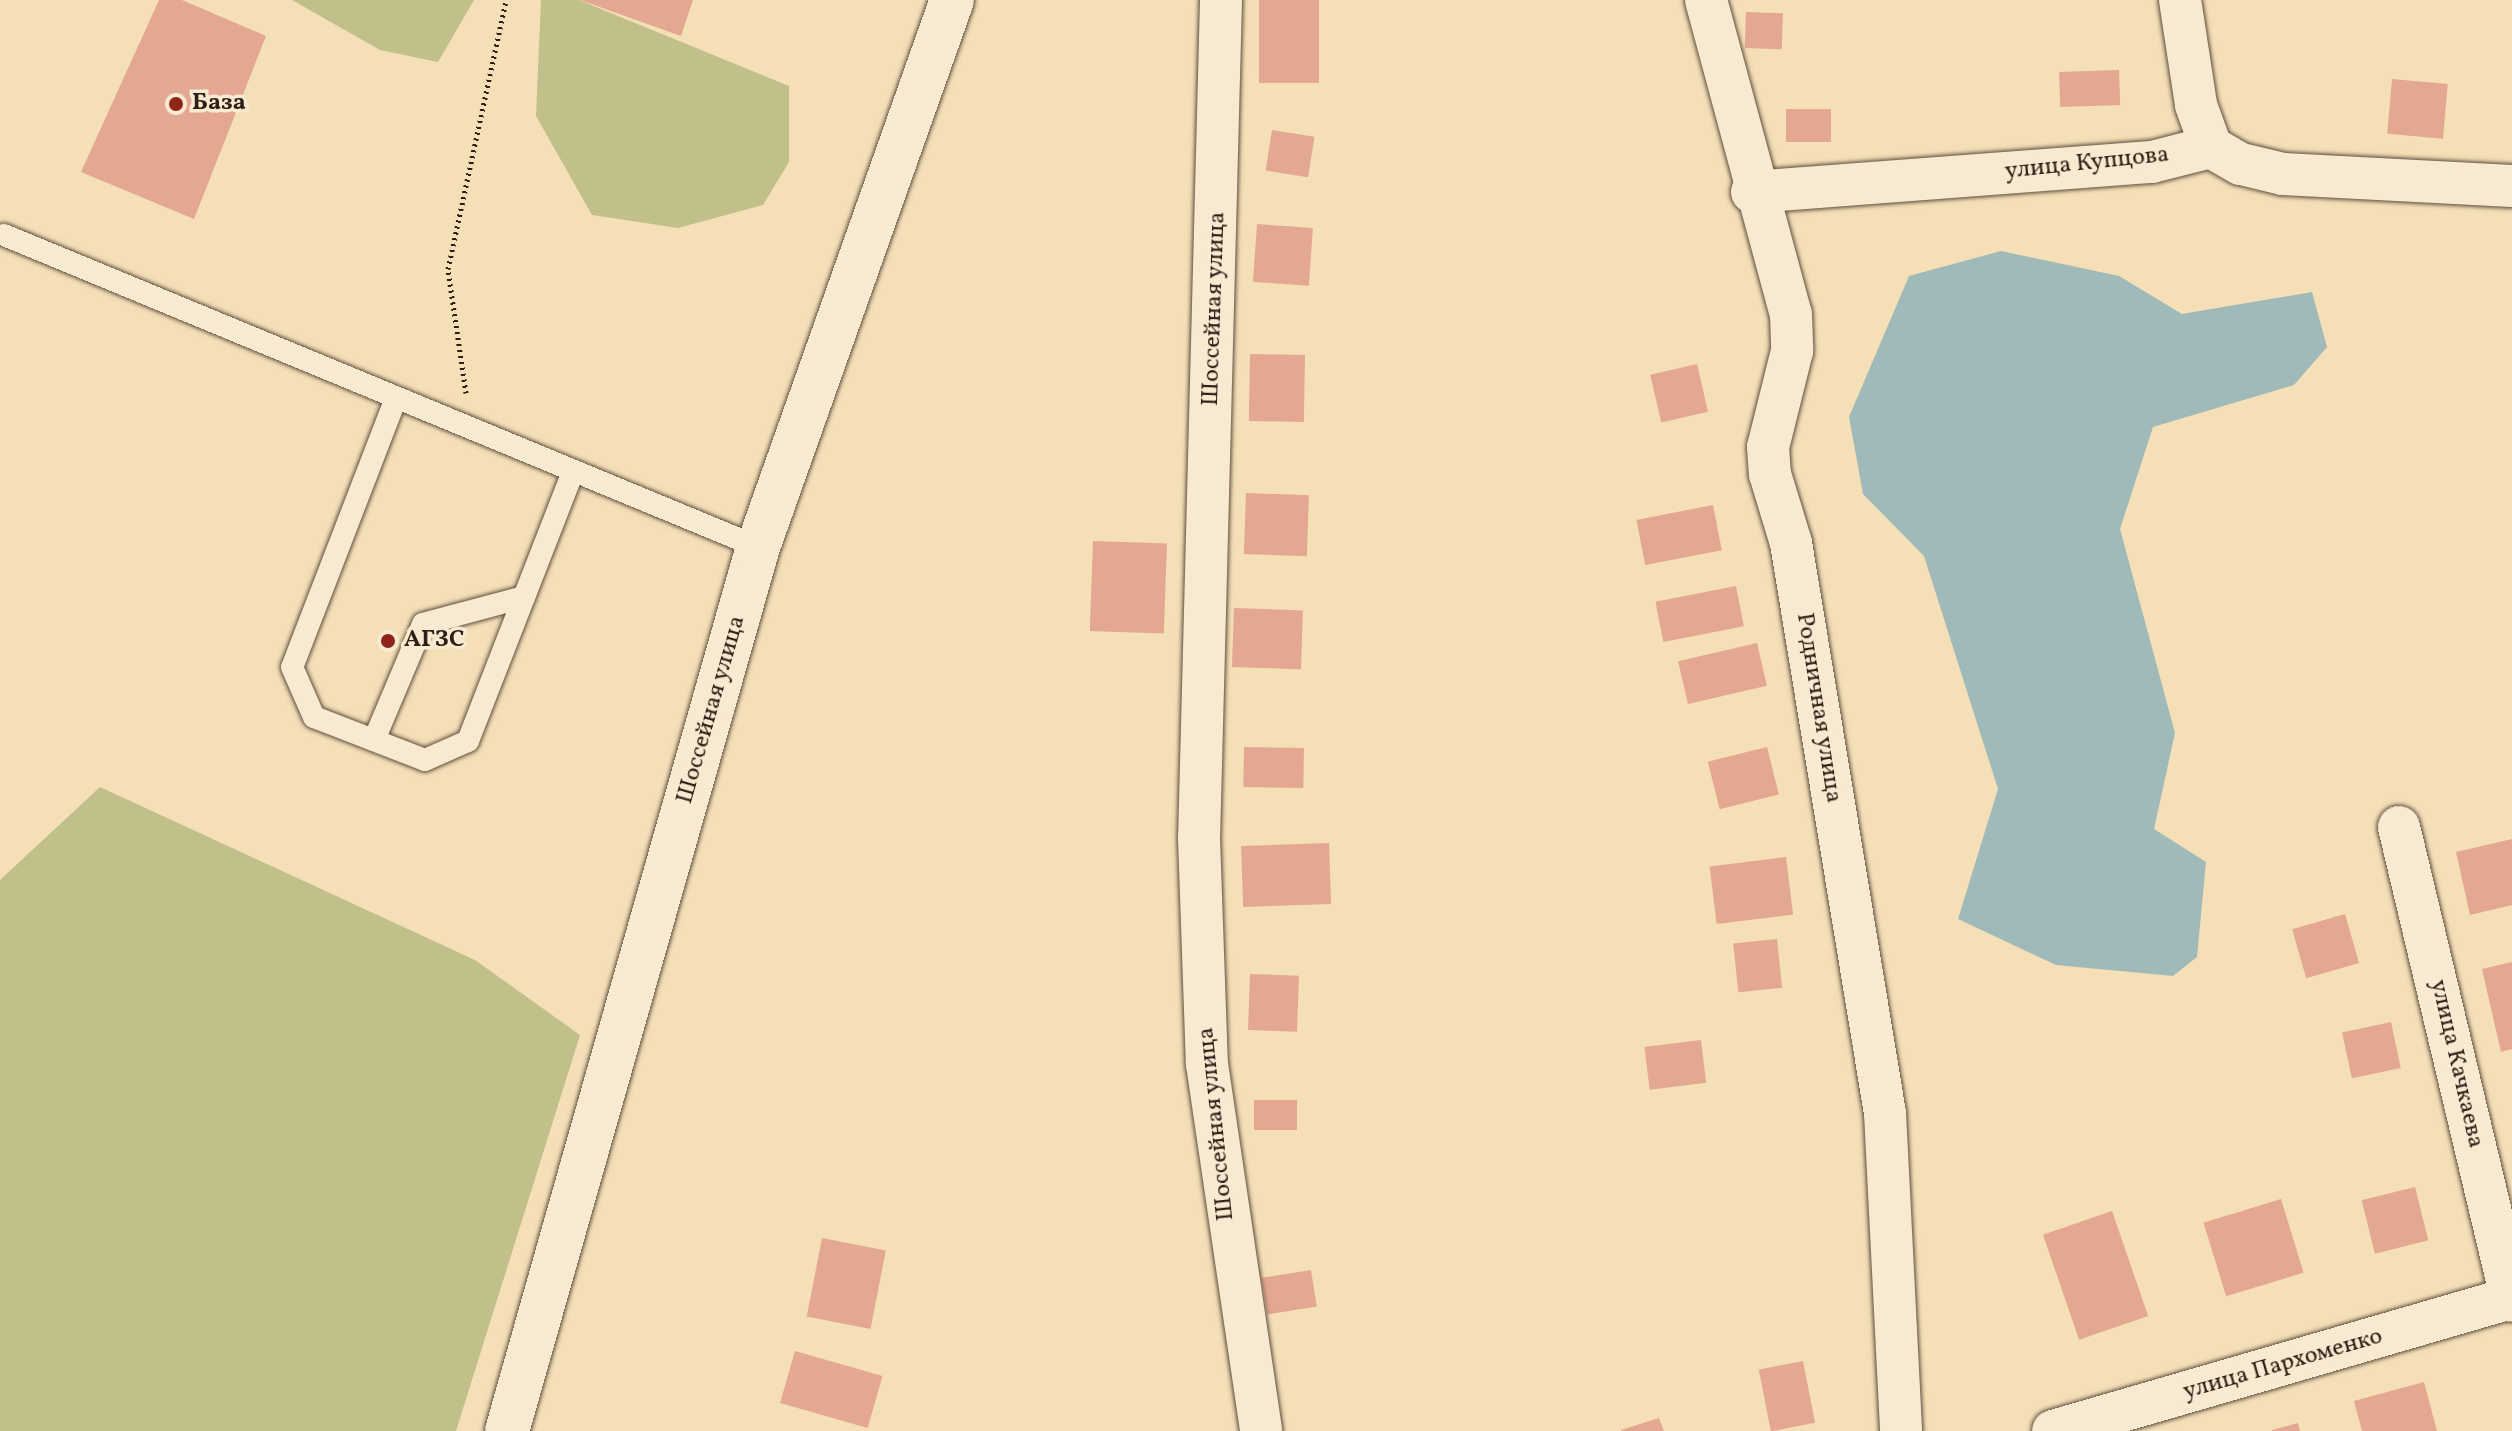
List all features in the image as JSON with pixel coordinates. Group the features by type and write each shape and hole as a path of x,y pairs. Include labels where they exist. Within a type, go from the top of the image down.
{"street":[{"name":"Шоссейная улица","path":"507,1431 758,547 952,0"},
{"name":"Шоссейная улица","path":"1221,0 1199,838 1207,1064 1261,1431"},
{"name":"Родничная улица","path":"1706,0 1752,192 1791,314 1792,351 1768,447 1770,474 1791,543 1885,1113 1901,1431"},
{"path":"2180,0 2196,105 2211,147 2241,164 2283,174 2512,186"},
{"name":"улица Купцова","path":"1752,192 2152,162 2211,147"},
{"name":"улица Качкаева","path":"2399,827 2512,1299"},
{"name":"улица Пархоменко","path":"2053,1431 2512,1299"}],"lane":[{"path":"4,235 758,547"},
{"path":"396,398 292,667 314,717 425,760 468,741 573,471"},
{"path":"374,740 423,624 524,597"}],"path":[{"path":"472,429 448,269 506,0"}],"shaded area":[{"path":"292,0 474,0 438,62 380,50"},
{"path":"541,0 579,0 789,86 789,162 763,205 678,228 592,215 536,116"},
{"path":"100,787 475,960 580,1035 456,1431 0,1431 0,880"}],"water":[{"path":"2001,251 2119,276 2182,314 2312,292 2327,347 2294,385 2153,427 2120,529 2175,733 2154,829 2206,862 2197,957 2173,976 2056,965 1958,919 1998,789 1924,556 1863,494 1849,417 1909,276"}],"building":[{"name":"База","path":"159,0 182,0 266,36 194,219 81,172"},
{"path":"580,0 693,0 681,36"},
{"path":"1259,0 1319,0 1319,83 1259,83"},
{"path":"1746,12 1783,13 1782,49 1745,48"},
{"path":"2119,70 2120,105 2060,107 2059,72"},
{"path":"2392,79 2448,84 2443,139 2387,134"},
{"path":"1786,109 1831,109 1831,142 1786,142"},
{"path":"1272,130 1314,137 1308,177 1266,170"},
{"path":"1257,224 1313,228 1309,286 1253,282"},
{"path":"1250,354 1305,355 1304,422 1249,421"},
{"path":"1697,364 1708,412 1661,423 1650,375"},
{"path":"1246,493 1309,495 1307,556 1244,554"},
{"path":"1713,505 1722,550 1645,565 1636,520"},
{"path":"1093,541 1167,544 1164,634 1090,631"},
{"path":"1736,586 1744,626 1663,642 1656,602"},
{"path":"1234,608 1303,610 1301,669 1232,667"},
{"path":"1757,643 1767,686 1688,704 1678,661"},
{"path":"1244,747 1304,748 1303,788 1243,787"},
{"path":"1767,747 1779,795 1720,809 1708,762"},
{"path":"2512,839 2512,905 2470,915 2456,852"},
{"path":"1329,843 1331,904 1243,907 1241,846"},
{"path":"1786,857 1793,915 1717,924 1710,866"},
{"path":"2345,914 2359,963 2306,978 2292,929"},
{"path":"1777,939 1782,988 1738,992 1733,944"},
{"path":"2512,962 2512,1049 2501,1052 2482,969"},
{"path":"1250,974 1299,976 1297,1032 1248,1030"},
{"path":"2391,1022 2401,1068 2352,1078 2342,1032"},
{"path":"1701,1040 1706,1083 1650,1090 1644,1047"},
{"path":"1254,1100 1297,1100 1297,1130 1254,1130"},
{"path":"2415,1187 2428,1240 2375,1254 2362,1200"},
{"path":"2281,1199 2304,1273 2226,1296 2204,1223"},
{"path":"2112,1211 2148,1316 2079,1340 2043,1235"},
{"path":"822,1238 886,1250 871,1329 807,1317"},
{"path":"1311,1270 1317,1307 1267,1314 1262,1278"},
{"path":"795,1351 882,1376 868,1428 780,1403"},
{"path":"1803,1361 1815,1423 1771,1431 1759,1370"},
{"path":"2424,1382 2437,1431 2362,1431 2354,1401"},
{"path":"1659,1418 1664,1431 1621,1431 1621,1430"},
{"path":"2298,1423 2300,1431 2272,1431 2272,1430"}],"place":[{"name":"База","path":"176,104"},
{"name":"АГЗС","path":"388,641"}]}
